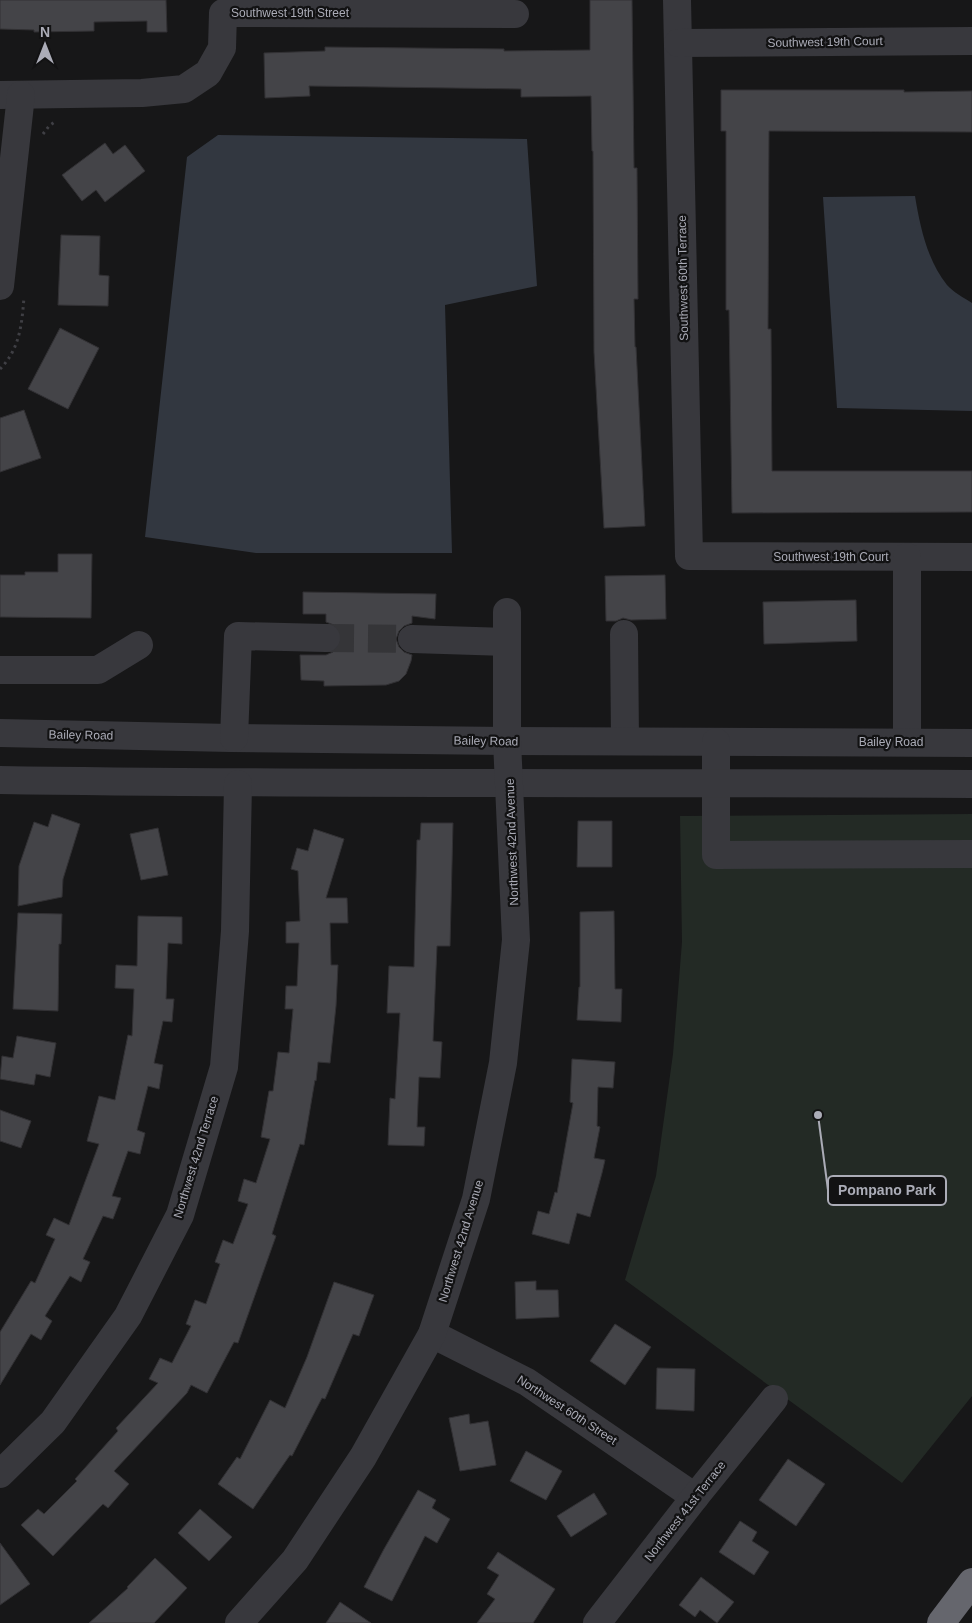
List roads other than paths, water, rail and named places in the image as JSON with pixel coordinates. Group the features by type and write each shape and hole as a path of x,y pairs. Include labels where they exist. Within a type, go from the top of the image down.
{"highway":[{"path":"941,1623 972,1582"}],"street":[{"name":"Southwest 60th Terrace","path":"677,0 689,556"},
{"name":"Southwest 19th Street","path":"10,95 142,93 184,89 208,73 222,48 222,6 515,14"},
{"name":"Southwest 19th Court","path":"678,43 972,41"},
{"path":"0,286 10,95"},
{"name":"Southwest 19th Court","path":"689,556 972,557"},
{"path":"907,557 907,742"},
{"name":"Northwest 42nd Avenue","path":"239,1623 295,1560 363,1457 432,1334 476,1199 503,1063 516,940 507,741 507,612"},
{"path":"624,634 625,742"},
{"path":"234,738 238,636 326,638"},
{"path":"412,639 507,642"},
{"path":"0,670 98,670 139,645"},
{"name":"Bailey Road","path":"0,733 507,741 972,743"},
{"path":"716,742 716,855 972,854"},
{"path":"0,780 238,784 510,782 972,784"},
{"name":"Northwest 42nd Terrace","path":"0,1474 53,1422 128,1316 180,1215 224,1067 235,931 238,784"},
{"name":"Northwest 60th Street","path":"432,1334 527,1382 695,1496"},
{"name":"Northwest 41st Terrace","path":"598,1623 695,1496 774,1399"}],"tunnel":[{"path":"326,638 412,639"}],"place":[{"name":"Pompano Park","path":"818,1115"}]}
